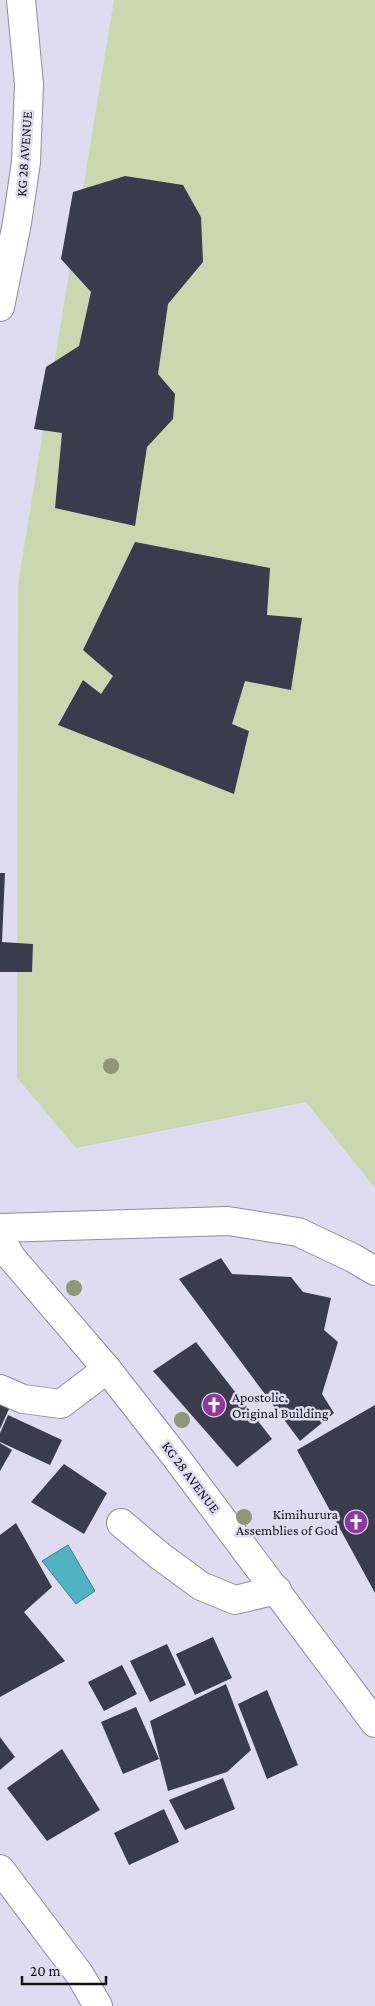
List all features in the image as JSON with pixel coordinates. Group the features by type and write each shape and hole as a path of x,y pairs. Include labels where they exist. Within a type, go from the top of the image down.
{"street":[{"name":"KG 28 AVENUE","path":"0,307 17,223 26,162 29,84 22,0"},
{"path":"0,1228 228,1221 298,1232 353,1258 375,1271"},
{"name":"KG 28 AVENUE","path":"0,1237 11,1257 107,1369 277,1590 375,1723"},
{"path":"0,1389 23,1399 61,1404 107,1369"},
{"path":"121,1524 160,1556 202,1586 235,1600 277,1590"},
{"path":"0,1869 80,1975 98,2006"}],"green space":[{"path":"114,0 375,0 375,1188 306,1102 76,1148 17,1078 18,584"}],"water":[{"path":"68,1545 95,1591 76,1604 42,1561"}],"building":[{"path":"125,176 183,185 201,217 203,262 168,304 158,374 175,394 173,419 147,447 135,526 55,508 62,433 34,429 46,367 79,346 91,292 61,259 73,192"},
{"path":"135,542 270,568 267,615 302,618 291,690 245,681 232,724 249,731 234,794 58,725 83,680 101,694 113,676 83,650"},
{"path":"0,873 5,873 2,942 33,944 32,972 0,972"},
{"path":"221,1258 232,1274 291,1277 303,1292 331,1298 324,1330 338,1342 322,1394 334,1413 300,1441 179,1279"},
{"name":"Apostolic. Original Building","path":"196,1342 272,1439 237,1467 153,1371"},
{"path":"0,1394 13,1400 0,1429"},
{"name":"Kimihurura Assemblies of God","path":"375,1405 375,1593 297,1450"},
{"path":"8,1415 62,1440 50,1465 0,1442 0,1433"},
{"path":"0,1443 12,1450 0,1471"},
{"path":"64,1464 107,1493 84,1534 31,1502"},
{"path":"16,1523 52,1587 24,1612 65,1661 0,1697 0,1535"},
{"path":"213,1637 232,1678 195,1695 176,1654"},
{"path":"167,1644 186,1685 150,1702 130,1661"},
{"path":"122,1665 137,1694 104,1711 88,1682"},
{"path":"226,1684 251,1750 227,1772 168,1791 150,1721"},
{"path":"267,1690 298,1765 267,1779 238,1704"},
{"path":"136,1707 159,1759 123,1774 101,1722"},
{"path":"0,1737 15,1757 0,1770"},
{"path":"62,1749 100,1810 47,1841 7,1788"},
{"path":"223,1778 235,1809 185,1830 169,1800"},
{"path":"164,1809 179,1842 129,1865 114,1833"}],"place":[{"name":"Apostolic. Original Building","path":"214,1405"},
{"name":"Kimihurura Assemblies of God","path":"356,1522"}]}
